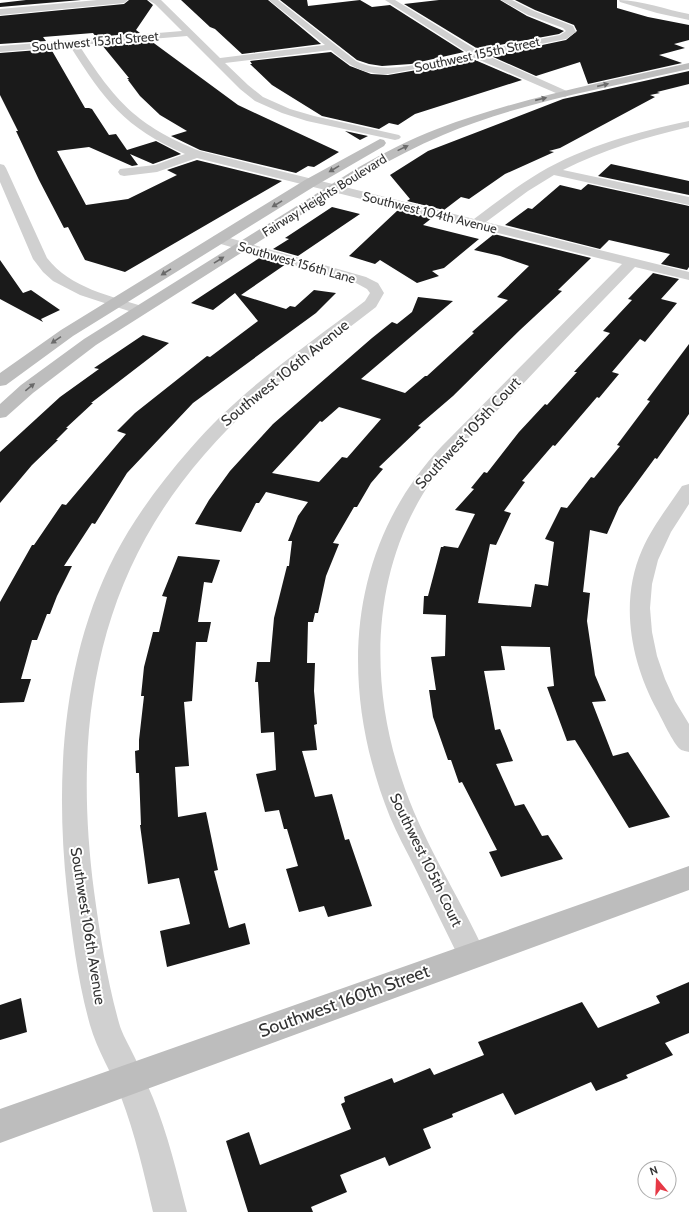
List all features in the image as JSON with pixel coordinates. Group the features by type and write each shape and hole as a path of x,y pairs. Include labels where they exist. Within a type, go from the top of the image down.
{"street":[{"path":"0,12 124,0"},
{"name":"Southwest 155th Street","path":"273,0 357,65 380,71 400,70 563,37 571,31 566,26 531,13 505,0"},
{"path":"389,0 475,54 565,94"},
{"path":"623,0 640,6 689,17"},
{"path":"155,1 254,96 271,105 315,120 394,137"},
{"path":"640,6 655,2"},
{"name":"Southwest 153rd Street","path":"0,49 190,33"},
{"name":"Southwest 104th Avenue","path":"73,43 117,104 132,119 157,136 196,154 689,276"},
{"path":"217,61 334,47"},
{"path":"475,107 689,56"},
{"name":"Fairway Heights Boulevard","path":"0,413 60,363 140,310 387,155 431,134 493,113 565,94 689,66"},
{"path":"475,224 513,196 552,171 571,161 619,143 687,125"},
{"name":"Fairway Heights Boulevard","path":"0,381 49,345 116,302 310,183 358,155 407,131"},
{"path":"124,172 156,168 196,154"},
{"path":"0,170 45,266 58,278 77,288 140,310"},
{"path":"552,171 689,201"},
{"name":"Southwest 156th Lane","path":"219,239 356,278 373,286"},
{"name":"Southwest 105th Court","path":"472,955 403,818 393,795 379,747 371,702 369,664 371,608 376,579 386,546 394,529 424,477 632,262"},
{"name":"Southwest 106th Avenue","path":"170,1212 145,1120 129,1078 106,1029 91,959 76,860 73,805 74,745 86,669 100,615 119,568 145,520 186,463 239,408 371,304 377,293 373,286"},
{"path":"689,490 664,527 651,553 642,583 640,609 641,635 651,672 663,699 689,743"},
{"name":"Southwest 160th Street","path":"0,1126 129,1078 689,878"}],"building":[{"path":"26,0 81,0 0,7 0,3"},
{"path":"129,0 147,0 153,5 136,30 140,33 96,37 93,33 43,37 46,41 0,44 0,16 124,4"},
{"path":"181,0 268,0 321,44 242,54"},
{"path":"280,0 307,0 308,6 360,0 372,7 390,5 464,52 411,64 382,66 369,64 357,60"},
{"path":"439,0 500,0 527,16 564,31 559,34 478,49 404,4"},
{"path":"515,0 617,0 617,8 648,17 689,25 689,40 674,44 685,48 659,55 682,63 588,84 580,62 536,76 491,56 566,40 577,31 574,25 535,10"},
{"path":"151,41 238,105 339,152 314,167 308,166 296,173 200,150 171,136 187,131 160,115 140,96 127,78 129,78 102,45"},
{"path":"51,49 85,108 92,109 109,135 116,134 127,150 156,141 181,154 153,164 130,154 138,165 132,166 89,147 57,151 86,205 128,199 177,175 167,170 197,160 282,181 125,272 85,260 68,227 64,228 39,180 16,131 18,131 0,95 0,53"},
{"path":"331,52 350,66 371,74 388,75 475,60 522,80 415,114 398,125 389,123 379,129 322,116 272,85 250,64 252,64 250,61"},
{"path":"689,71 689,84 650,95 655,97 560,148 549,151 554,152 505,174 469,199 461,197 444,210 407,201 410,199 390,175 428,151 563,99"},
{"path":"345,131 368,136 360,140"},
{"path":"611,164 689,181 689,195 598,176"},
{"path":"588,184 689,206 689,267 687,270 661,264 670,254 609,240 600,249 505,225 528,208 532,209 560,185 581,190"},
{"path":"332,207 360,214 298,256 273,249 289,239 285,238"},
{"path":"398,210 432,218 423,225 479,239 444,268 432,271 439,276 417,283 380,260 375,264 349,256"},
{"path":"494,234 591,258 558,290 562,291 453,396 418,426 421,427 379,467 383,469 371,483 357,507 354,507 333,543 339,544 326,576 318,613 315,613 313,622 308,622 307,663 315,663 314,691 317,724 314,725 317,750 302,751 315,797 332,794 345,840 349,839 372,906 328,917 324,906 299,912 286,869 298,866 287,829 284,829 279,810 265,812 256,774 276,770 274,732 261,733 258,682 255,682 257,662 270,662 274,618 287,566 289,566 292,541 288,541 298,516 308,502 266,492 259,503 256,503 241,532 195,524 209,500 230,471 273,424 372,338 392,322 397,324 412,312 418,297 453,301 361,379 405,393 425,376 427,376 474,333 472,332 508,300 497,297 529,266 500,256 474,250","holes":["339,407 381,419 347,458 342,457 319,482 272,473 320,421 322,422"]},
{"path":"261,257 286,264 241,295 286,309 290,306 295,307 314,290 336,293 316,313 193,403 127,473 95,524 92,523 64,566 72,566 50,614 47,614 37,640 32,640 21,679 31,679 24,702 0,703 0,602 32,545 34,545 62,504 66,505 126,434 117,431 135,413 207,356 210,357 258,321 235,293 213,310 191,303"},
{"path":"0,260 23,293 31,290 60,310 41,319 43,322 0,299"},
{"path":"653,273 679,279 661,299 677,303 645,342 640,339 612,372 619,374 599,398 597,397 555,446 553,445 522,481 525,482 504,511 511,513 496,545 490,544 478,603 531,607 535,584 548,586 554,542 545,539 561,507 567,508 591,477 594,478 620,446 617,445 650,401 647,400 689,344 689,414 657,459 655,458 619,507 607,534 590,530 583,592 590,593 587,621 595,675 606,701 592,702 613,756 628,752 670,817 629,828 575,740 567,741 547,687 554,686 550,647 501,646 505,670 484,671 495,730 500,729 513,761 496,764 515,806 524,804 542,836 548,835 563,859 501,877 489,852 497,850 462,782 459,783 451,760 448,760 433,717 429,690 436,690 431,657 445,656 446,615 423,614 424,596 428,596 441,547 458,548 475,514 455,510 474,489 471,488 484,472 487,473 519,432 545,404 547,405 577,372 574,372 610,333 603,331 632,300 628,299"},
{"path":"143,335 169,343 91,403 93,403 66,428 68,428 56,440 58,440 32,465 0,503 0,452 60,397 99,369 94,368"},
{"path":"178,556 220,560 212,583 204,582 198,622 211,622 207,642 196,642 192,701 184,702 189,766 175,767 178,817 206,812 218,870 214,871 229,928 245,923 250,944 167,967 160,931 190,924 179,878 148,884 140,825 139,773 136,773 135,751 139,750 144,696 141,696 144,667 153,632 159,632 167,597 162,596"},
{"path":"689,982 689,1033 665,1043 673,1055 626,1075 628,1078 596,1091 591,1082 515,1115 503,1093 452,1114 453,1117 423,1129 431,1148 389,1166 385,1157 340,1175 347,1192 311,1207 313,1212 248,1212 226,1141 249,1132 260,1165 351,1129 341,1104 345,1102 344,1097 392,1078 394,1083 430,1068 434,1075 484,1055 478,1042 582,1002 598,1028 660,1003 656,996"},
{"path":"21,998 27,1032 0,1040 0,1005"}]}
